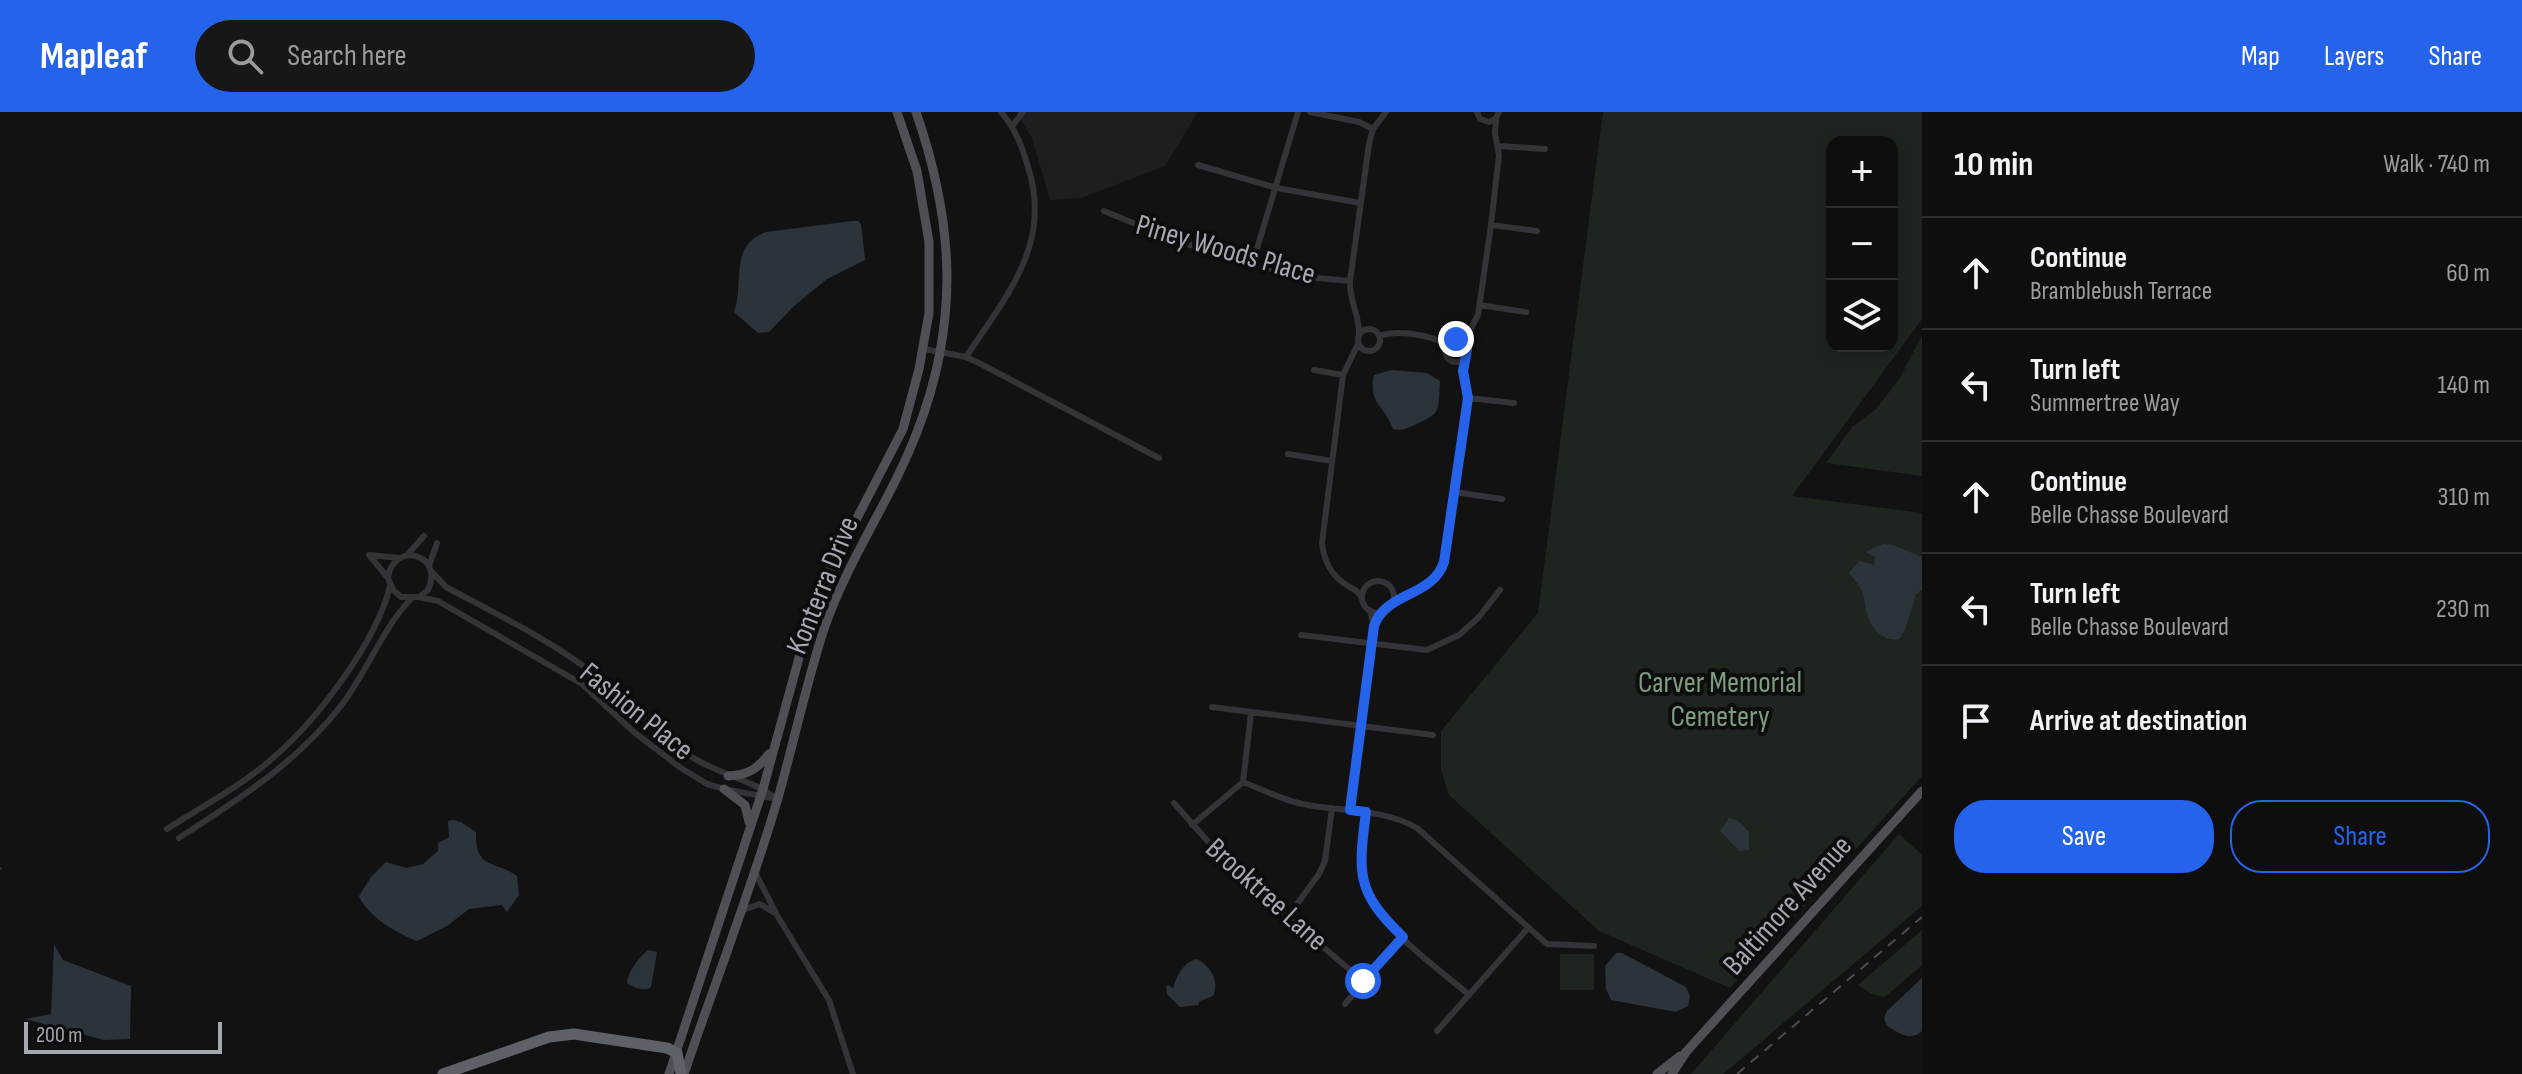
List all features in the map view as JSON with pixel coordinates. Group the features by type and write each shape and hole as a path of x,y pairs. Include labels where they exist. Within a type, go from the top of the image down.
{"highway":[{"path":"443,1074 549,1037 574,1034 667,1048 677,1053 682,1074"}],"main road":[{"name":"Konterra Drive","path":"669,1074 748,836 808,625 824,582 903,429 924,349 929,313 929,242 917,171 897,112"},
{"name":"Konterra Drive","path":"682,1074 777,799 824,630 859,548 917,432 939,353 947,313 947,243 935,169 916,112"},
{"path":"728,776 744,775 755,770 773,748"},
{"path":"724,789 745,805 749,818 748,836"},
{"name":"Baltimore Avenue","path":"1672,1074 1686,1052 1922,791"},
{"name":"Baltimore Avenue","path":"1657,1074 1686,1052"}],"street":[{"path":"966,357 1023,266 1035,232 1035,191 1013,125 1001,112"},
{"path":"1013,125 1023,112"},
{"path":"1253,262 1298,112"},
{"path":"1310,112 1359,122 1373,129"},
{"path":"1374,626 1381,613 1392,603 1426,587 1442,569 1468,398 1463,371 1467,336 1475,323 1479,305 1499,146 1495,133 1477,112"},
{"path":"1350,810 1374,626 1370,610 1355,590 1334,575 1323,553 1323,537 1343,375 1358,344 1359,322 1349,296 1360,203 1373,129 1387,113"},
{"path":"1485,122 1498,115"},
{"path":"1495,133 1498,115"},
{"path":"1499,146 1545,149"},
{"path":"1198,165 1277,188 1360,203"},
{"name":"Piney Woods Place","path":"1104,211 1177,241 1295,276 1350,281"},
{"path":"1491,225 1537,231"},
{"path":"1479,305 1526,312"},
{"path":"1359,322 1379,336"},
{"path":"1359,334 1367,329"},
{"path":"1379,336 1393,333 1431,337 1447,344"},
{"path":"1354,356 1376,348 1379,336"},
{"path":"1463,371 1445,354 1447,344 1467,336"},
{"path":"1456,339 1466,347"},
{"path":"1358,344 1366,350"},
{"path":"924,349 966,357 1159,458"},
{"path":"1453,361 1466,356"},
{"path":"1314,370 1343,375"},
{"path":"1468,398 1514,403"},
{"path":"1288,454 1332,461"},
{"path":"1454,492 1502,499"},
{"path":"167,829 273,759 304,728 350,668 385,605 391,567 424,536"},
{"path":"179,838 273,774 317,734 342,704 398,612 428,590 437,543"},
{"path":"415,598 396,594 369,555 417,556 430,569"},
{"name":"Fashion Place","path":"430,569 446,587 567,654 690,757 777,799"},
{"path":"1362,599 1371,582 1382,582 1402,596"},
{"path":"1355,590 1366,587"},
{"path":"1301,635 1419,650 1440,646 1459,635 1478,618 1500,590"},
{"path":"1392,591 1392,603"},
{"name":"Fashion Place","path":"415,598 438,601 582,684 665,758 707,784 761,793"},
{"path":"1370,610 1381,613"},
{"path":"1212,707 1433,735"},
{"path":"1192,825 1243,782 1251,713"},
{"path":"1243,782 1280,798 1401,819 1417,828 1547,944 1594,946"},
{"name":"Brooktree Lane","path":"1174,803 1233,870 1363,981"},
{"path":"1289,915 1325,861 1332,808"},
{"path":"1366,812 1361,855 1366,891 1374,908 1469,995"},
{"path":"754,869 778,917 829,1000 853,1074"},
{"path":"739,912 760,904 778,917"},
{"path":"1437,1031 1528,928"},
{"path":"1345,1004 1403,937"}],"shaded area":[{"path":"1016,112 1198,112 1165,166 1081,198 1050,200 1032,138"},
{"path":"852,221 861,224 865,260 827,279 769,332 758,333 734,312 742,255 754,238 766,232"},
{"path":"1391,370 1427,373 1440,381 1438,406 1434,414 1405,429 1393,429 1373,392 1374,375"},
{"path":"1883,544 1922,557 1922,590 1916,594 1905,630 1899,639 1883,636 1875,629 1867,614 1861,589 1849,573 1859,561 1874,565 1875,557 1865,552"},
{"path":"1729,818 1737,820 1749,832 1749,850 1739,851 1720,831"},
{"path":"453,820 476,832 482,858 517,876 519,895 507,912 502,905 469,909 447,926 417,941 376,917 359,896 371,877 386,862 407,868 423,864 438,851 438,843 449,837 448,821"},
{"path":"54,944 63,960 131,986 130,1039 104,1040 25,1019 51,1014"},
{"path":"648,950 657,952 651,987 639,989 627,983 634,965"},
{"path":"1616,953 1622,953 1686,987 1690,996 1688,1006 1676,1012 1611,1000 1606,989 1605,966"},
{"path":"1197,959 1212,974 1215,984 1213,996 1200,1001 1198,1005 1180,1007 1167,994 1166,987 1173,988 1184,966"},
{"path":"1922,978 1922,1031 1914,1036 1905,1035 1887,1026 1884,1018 1887,1011"}],"green space":[{"name":"Carver Memorial Cemetery","path":"1603,112 1922,112 1922,319 1898,352 1898,136 1826,136 1826,352 1898,352 1792,496 1922,513 1922,776 1730,988 1599,931 1449,795 1441,770 1441,731 1538,613"},
{"path":"1922,335 1922,476 1826,463 1852,427 1876,409 1900,378"},
{"path":"1899,834 1922,855 1922,906 1723,1074 1691,1074"},
{"path":"1922,930 1922,965 1885,997 1872,994 1858,985"},
{"path":"1560,954 1594,954 1594,990 1560,990"}],"railway":[{"path":"1737,1074 1922,917"}],"route":[{"path":"1363,981 1403,937 1374,908 1366,891 1361,855 1366,812 1350,810 1374,626 1377,616 1396,599 1422,589 1442,569 1468,398 1463,371 1467,350 1465,344 1456,339"}]}
